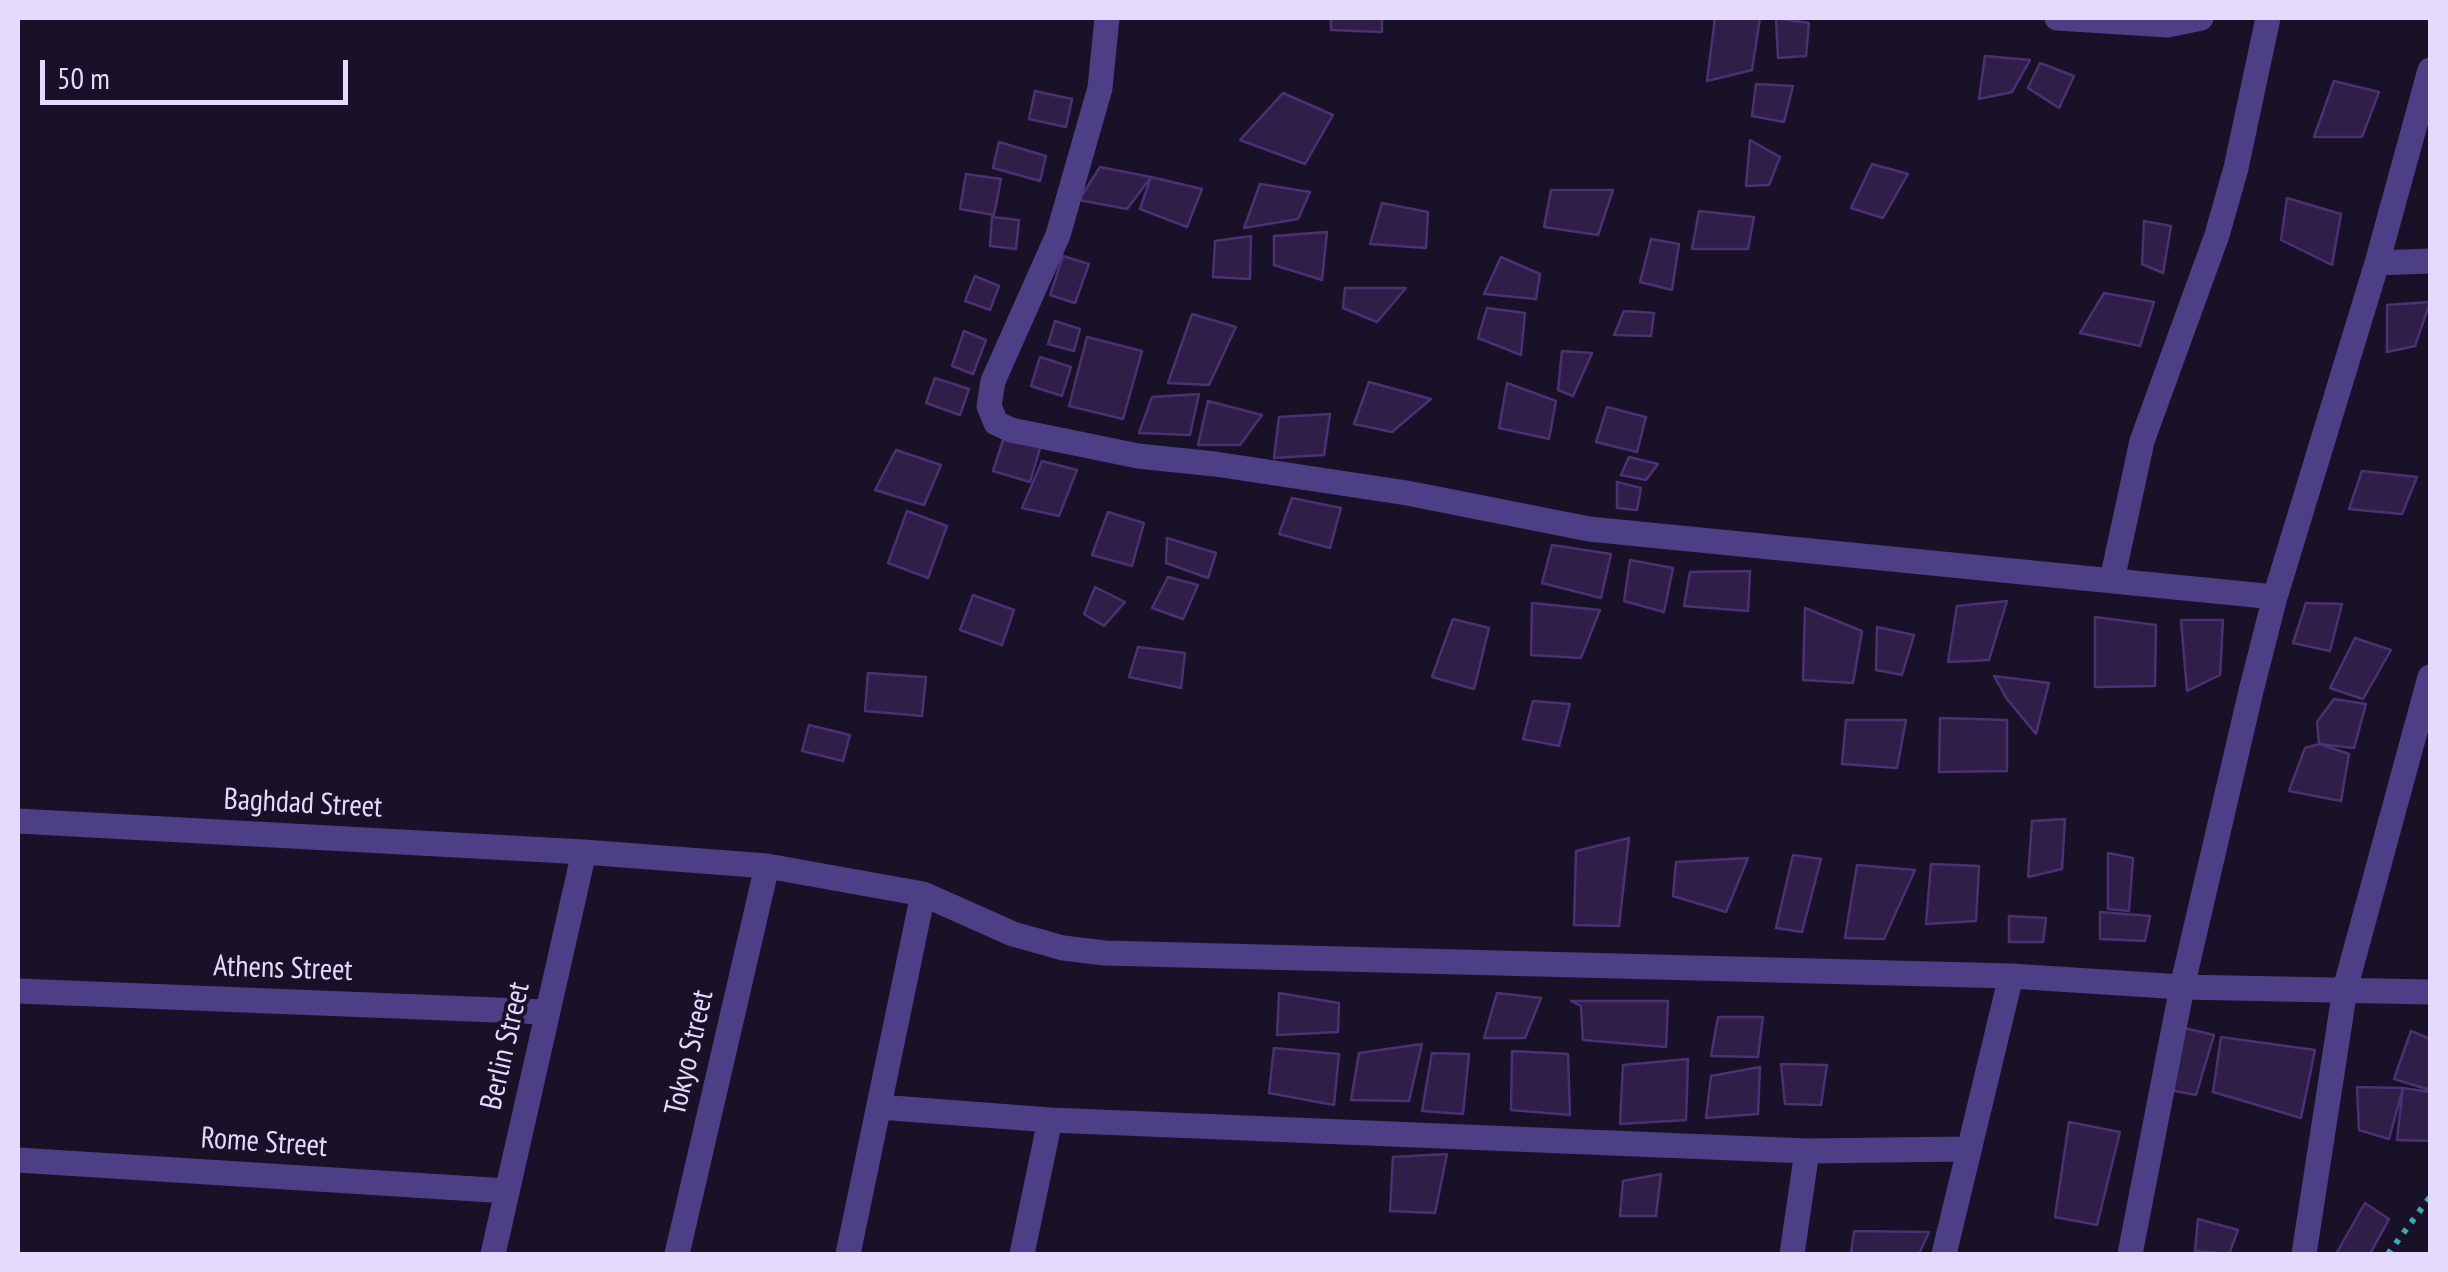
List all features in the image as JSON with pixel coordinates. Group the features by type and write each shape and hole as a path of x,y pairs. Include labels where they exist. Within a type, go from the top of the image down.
{"street":[{"path":"1107,18 1100,88 1058,235 993,381 989,406 996,423 1011,430 1138,456 1407,493 1590,528 2275,597"},
{"path":"2057,18 2168,25 2202,18"},
{"path":"2112,580 2142,441 2236,168 2268,18"},
{"path":"2130,1254 2182,986 2275,597 2377,263 2430,70"},
{"path":"2377,263 2430,261"},
{"path":"2304,1254 2345,988 2430,677"},
{"name":"Baghdad Street","path":"18,822 584,852 767,866 923,894 1013,934 1062,948 1105,953 2011,976 2182,986 2430,992"},
{"name":"Berlin Street","path":"493,1254 584,852"},
{"name":"Tokyo Street","path":"678,1254 767,866"},
{"path":"848,1254 923,894"},
{"path":"1944,1254 2011,976"},
{"name":"Athens Street","path":"18,991 546,1012"},
{"path":"878,1106 1050,1120 1807,1151 1967,1149"},
{"path":"1022,1254 1050,1120"},
{"path":"1792,1254 1807,1151"},
{"name":"Rome Street","path":"18,1160 507,1190"}],"path":[{"path":"2388,1254 2430,1197"}],"building":[{"path":"1331,18 1382,18 1382,32 1331,30"},
{"path":"1715,18 1760,18 1752,70 1707,81"},
{"path":"1776,18 1809,23 1806,56 1778,58"},
{"path":"1985,56 2030,60 2012,92 1979,99"},
{"path":"2040,63 2074,76 2059,108 2028,88"},
{"path":"2334,81 2379,92 2362,137 2314,137"},
{"path":"1756,84 1793,86 1784,122 1752,116"},
{"path":"1035,91 1072,99 1066,127 1029,119"},
{"path":"1283,93 1333,115 1305,164 1240,140"},
{"path":"1750,140 1780,157 1769,185 1746,186"},
{"path":"999,142 1046,156 1040,181 993,168"},
{"path":"1872,164 1908,174 1883,218 1851,208"},
{"path":"1100,167 1151,177 1127,209 1079,200"},
{"path":"966,174 1001,179 994,215 960,209"},
{"path":"1151,177 1202,189 1187,227 1140,209"},
{"path":"1260,184 1310,192 1298,219 1244,228"},
{"path":"1551,190 1613,190 1598,235 1544,227"},
{"path":"2287,198 2341,214 2332,265 2281,240"},
{"path":"1382,203 1428,212 1426,248 1370,244"},
{"path":"1699,211 1754,217 1748,249 1692,249"},
{"path":"992,217 1019,220 1016,249 990,246"},
{"path":"2144,221 2171,226 2163,273 2142,264"},
{"path":"1327,232 1322,280 1274,265 1274,236"},
{"path":"1251,236 1250,279 1213,277 1215,241"},
{"path":"1651,239 1679,244 1672,290 1640,282"},
{"path":"1063,256 1089,264 1075,303 1050,295"},
{"path":"1501,257 1540,274 1536,299 1484,294"},
{"path":"975,276 999,286 990,310 965,301"},
{"path":"1345,288 1406,288 1377,322 1343,308"},
{"path":"2104,293 2154,302 2140,346 2080,333"},
{"path":"2430,302 2415,346 2387,352 2387,305"},
{"path":"1487,308 1525,313 1521,355 1478,338"},
{"path":"1624,311 1654,313 1651,336 1614,335"},
{"path":"1192,314 1236,327 1209,385 1168,383"},
{"path":"1055,321 1080,329 1074,351 1048,344"},
{"path":"964,331 986,340 973,374 952,366"},
{"path":"1087,337 1142,351 1123,419 1069,406"},
{"path":"1562,351 1592,353 1573,396 1558,390"},
{"path":"1040,357 1071,367 1062,396 1031,386"},
{"path":"935,378 969,389 960,415 926,403"},
{"path":"1369,382 1431,399 1392,432 1354,424"},
{"path":"1507,383 1556,401 1549,439 1499,428"},
{"path":"1199,394 1190,435 1139,433 1152,397"},
{"path":"1208,401 1262,415 1240,445 1198,445"},
{"path":"1607,407 1646,417 1637,452 1596,442"},
{"path":"1330,414 1324,455 1274,458 1279,417"},
{"path":"1005,434 1041,445 1030,482 993,471"},
{"path":"896,450 941,465 924,505 875,490"},
{"path":"1629,457 1658,464 1646,480 1621,475"},
{"path":"1042,461 1077,470 1059,516 1022,508"},
{"path":"2362,471 2417,477 2402,514 2349,509"},
{"path":"1617,482 1641,488 1637,510 1617,508"},
{"path":"1292,498 1341,508 1330,548 1279,534"},
{"path":"907,511 947,526 928,578 888,563"},
{"path":"1108,512 1144,523 1132,566 1092,555"},
{"path":"1167,538 1216,553 1208,578 1166,563"},
{"path":"1552,545 1611,554 1601,598 1542,583"},
{"path":"1630,560 1673,568 1664,612 1624,601"},
{"path":"1750,571 1748,611 1684,606 1690,572"},
{"path":"1168,577 1198,585 1183,619 1152,608"},
{"path":"1095,587 1125,602 1104,626 1084,614"},
{"path":"973,595 1014,610 1002,645 960,630"},
{"path":"2007,601 1989,660 1948,662 1957,606"},
{"path":"1532,603 1600,610 1581,658 1531,655"},
{"path":"2306,603 2342,604 2330,651 2293,643"},
{"path":"1805,608 1862,631 1853,683 1803,680"},
{"path":"2095,617 2156,625 2155,686 2095,687"},
{"path":"1453,619 1489,628 1474,689 1432,677"},
{"path":"2181,620 2223,620 2220,675 2187,691"},
{"path":"1877,627 1914,635 1902,675 1876,670"},
{"path":"2355,638 2391,650 2363,699 2330,688"},
{"path":"1138,647 1185,653 1181,688 1129,677"},
{"path":"868,673 926,677 922,716 865,711"},
{"path":"1994,676 2049,683 2036,734 2007,699"},
{"path":"2334,699 2366,704 2354,748 2319,744 2317,722"},
{"path":"1533,701 1570,704 1559,746 1523,739"},
{"path":"1940,718 2007,720 2007,771 1939,772"},
{"path":"1846,720 1906,720 1897,768 1842,764"},
{"path":"809,725 850,735 843,761 802,751"},
{"path":"2319,744 2349,754 2341,801 2289,791 2305,748"},
{"path":"2065,819 2062,869 2028,877 2032,821"},
{"path":"1629,838 1619,926 1574,925 1576,851"},
{"path":"2108,853 2133,858 2129,911 2108,909"},
{"path":"1793,855 1821,859 1802,932 1776,928"},
{"path":"1748,858 1726,912 1673,896 1676,862"},
{"path":"1931,864 1979,866 1976,921 1926,924"},
{"path":"1857,865 1915,870 1884,939 1845,938"},
{"path":"2100,912 2150,916 2145,941 2100,939"},
{"path":"2009,916 2046,918 2043,942 2009,942"},
{"path":"1279,993 1339,1003 1338,1032 1277,1035"},
{"path":"1497,993 1541,998 1525,1038 1484,1038"},
{"path":"1571,1001 1668,1001 1666,1047 1583,1040 1581,1006"},
{"path":"1718,1017 1763,1017 1758,1057 1711,1056"},
{"path":"2180,1027 2214,1035 2196,1095 2170,1090"},
{"path":"2411,1031 2430,1039 2430,1090 2394,1079"},
{"path":"2221,1037 2315,1050 2301,1118 2213,1092"},
{"path":"1422,1044 1409,1101 1351,1100 1359,1053"},
{"path":"1274,1048 1339,1054 1334,1105 1269,1093"},
{"path":"1512,1051 1568,1054 1570,1115 1511,1110"},
{"path":"1432,1053 1469,1054 1463,1114 1422,1111"},
{"path":"1688,1059 1686,1120 1620,1124 1623,1065"},
{"path":"1781,1064 1827,1065 1821,1105 1785,1104"},
{"path":"1760,1067 1758,1114 1706,1118 1711,1076"},
{"path":"2357,1087 2403,1088 2389,1139 2359,1130"},
{"path":"2403,1088 2430,1092 2430,1141 2397,1140"},
{"path":"2069,1122 2120,1132 2097,1225 2055,1217"},
{"path":"1447,1154 1435,1213 1390,1211 1393,1157"},
{"path":"1661,1174 1656,1216 1620,1216 1623,1181"},
{"path":"2365,1203 2389,1219 2370,1254 2336,1254"},
{"path":"2198,1219 2238,1230 2229,1254 2195,1251"},
{"path":"1854,1231 1929,1232 1919,1254 1851,1254"}]}
